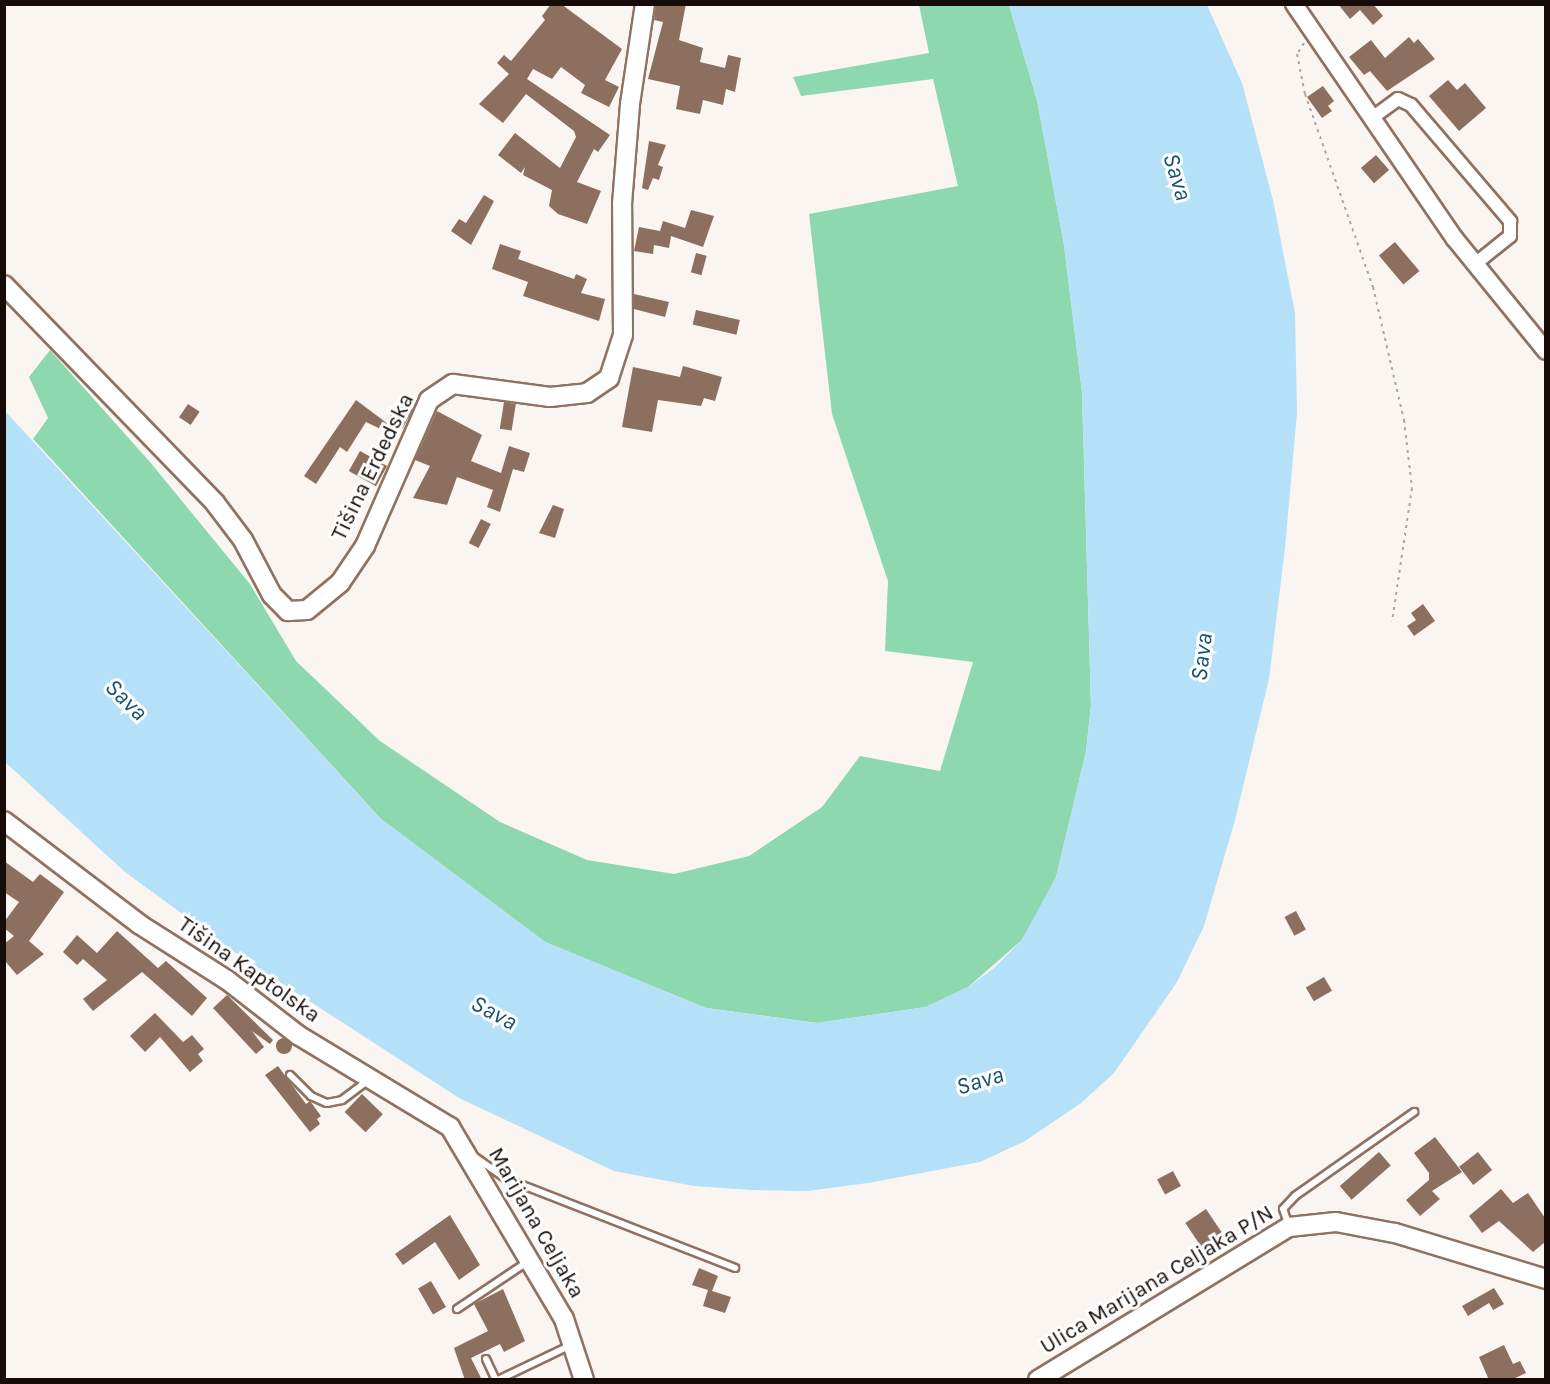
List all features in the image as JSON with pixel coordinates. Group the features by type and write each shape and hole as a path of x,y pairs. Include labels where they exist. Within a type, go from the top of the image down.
{"main road":[{"name":"Tišina Erdedska","path":"4,285 215,503 243,540 272,595 288,612 307,610 340,582 365,546 429,400 453,384 550,397 587,393 609,378 623,335 622,204 630,105 645,4"},
{"name":"Tišina Kaptolska","path":"4,821 139,924 227,980 298,1035 450,1127 468,1152"},
{"name":"Marijana Celjaka","path":"468,1152 564,1319 572,1345"},
{"name":"Ulica Marijana Celjaka P/N","path":"1038,1380 1289,1227 1336,1222 1395,1233 1545,1279"},
{"path":"572,1345 584,1380"}],"street":[{"path":"1294,4 1475,264 1545,351"},
{"path":"1372,118 1398,99 1411,105 1510,221 1510,236 1475,264"}],"lane":[{"path":"291,1075 312,1096 327,1103 342,1100 370,1078"},
{"path":"1289,1227 1283,1209 1295,1196 1414,1112"},
{"path":"468,1152 507,1179 735,1268"},
{"path":"457,1309 530,1260"},
{"path":"486,1359 497,1380 572,1345"}],"path":[{"path":"1312,31 1297,54 1305,94 1373,287 1404,420 1412,488 1392,622"}],"green space":[{"path":"919,5 1009,5 1037,100 1064,245 1082,392 1091,705 1086,752 1056,877 1042,907 1021,941 968,987 926,1007 817,1023 706,1008 545,942 381,819 33,439 48,418 29,377 50,350 150,462 250,584 296,661 380,741 500,822 587,860 674,874 749,856 822,807 860,756 940,771 973,662 885,651 888,581 832,414 809,214 958,186 933,79 801,96 793,77 929,53"}],"water":[{"name":"Sava","path":"1009,5 1207,5 1242,83 1273,200 1295,313 1297,413 1285,548 1269,679 1235,820 1204,926 1177,982 1114,1073 1081,1103 1025,1141 980,1162 868,1183 807,1191 752,1190 694,1186 614,1171 459,1098 243,958 125,872 5,762 5,411 381,819 545,942 706,1008 816,1023 926,1007 968,987 994,968 1021,941 1056,877 1086,752 1091,705 1082,392 1064,245 1037,100"}],"building":[{"path":"551,4 561,4 622,49 605,80 619,87 609,107 581,93 585,85 561,67 552,79 533,69 527,79 610,135 598,152 594,149 577,182 601,191 587,224 558,214 549,206 552,190 523,175 525,167 521,173 498,155 515,133 560,168 576,137 574,131 526,94 503,123 479,104 509,74 497,63 504,55 511,61 545,20 542,16"},
{"path":"656,4 686,4 679,40 703,48 700,62 725,68 728,55 741,58 735,92 726,89 723,105 703,100 700,114 676,109 680,86 648,79 663,22 654,20"},
{"path":"1338,4 1373,4 1383,16 1373,25 1360,10 1350,19"},
{"path":"1409,37 1414,43 1418,39 1435,59 1387,91 1370,71 1364,75 1349,57 1371,40 1385,58"},
{"path":"1448,80 1457,90 1465,83 1486,108 1459,131 1429,96"},
{"path":"1323,86 1334,101 1328,106 1332,111 1322,118 1307,97"},
{"path":"649,141 666,145 658,165 663,167 659,180 653,178 648,190 642,188"},
{"path":"1376,155 1389,170 1374,183 1361,168"},
{"path":"484,195 494,201 471,245 451,231 459,219 466,223"},
{"path":"691,210 714,216 703,247 671,236 669,248 654,245 653,254 634,251 639,227 660,231 663,221 685,228"},
{"path":"1395,242 1419,271 1403,285 1379,255"},
{"path":"500,244 521,251 518,259 574,279 576,274 587,279 581,293 605,299 599,321 523,296 528,282 492,269"},
{"path":"696,253 707,256 701,275 691,272"},
{"path":"634,294 669,302 665,317 634,309"},
{"path":"696,310 740,320 736,335 693,325"},
{"path":"683,366 722,377 715,401 704,398 701,406 658,400 652,432 622,427 633,367 680,377"},
{"path":"356,400 396,430 393,435 366,422 347,452 340,447 316,484 304,476"},
{"path":"398,401 413,409 403,428 388,420"},
{"path":"504,402 516,404 512,431 500,429"},
{"path":"188,404 200,412 191,425 179,417"},
{"path":"437,411 482,435 471,461 501,473 509,446 530,453 524,472 513,469 500,512 487,507 493,490 457,477 447,505 413,498 430,466 415,460"},
{"path":"360,451 387,466 376,486 349,471"},
{"path":"553,505 564,509 555,538 539,533"},
{"path":"481,519 491,524 479,548 469,543"},
{"path":"1423,604 1435,621 1414,636 1407,626 1416,620 1411,613"},
{"path":"4,861 33,882 40,874 64,892 29,941 44,954 17,975 4,960 4,944 14,936 4,928 4,922 19,902 4,892"},
{"path":"1296,911 1306,930 1294,936 1285,917"},
{"path":"117,931 158,968 166,961 207,998 192,1016 142,972 93,1011 83,999 107,980 83,959 77,965 63,952 77,935 97,953"},
{"path":"1324,977 1332,991 1314,1001 1306,987"},
{"path":"227,995 273,1040 270,1044 252,1031 264,1047 256,1054 213,1008"},
{"path":"155,1013 183,1042 192,1035 204,1049 198,1054 203,1061 190,1072 160,1037 145,1052 130,1036"},
{"path":"281,1038 287,1038 292,1046 290,1052 281,1054 276,1049 276,1043"},
{"path":"278,1066 306,1104 310,1101 321,1116 317,1119 320,1124 310,1132 265,1075"},
{"path":"362,1094 383,1114 365,1132 345,1112"},
{"path":"1435,1137 1462,1172 1432,1191 1440,1199 1420,1216 1406,1200 1429,1180 1429,1173 1414,1153"},
{"path":"1379,1152 1391,1166 1352,1200 1340,1186"},
{"path":"1478,1152 1492,1170 1473,1185 1459,1167"},
{"path":"1173,1171 1181,1186 1165,1194 1157,1179"},
{"path":"1501,1189 1513,1203 1528,1193 1545,1218 1545,1242 1533,1252 1499,1221 1482,1233 1469,1216"},
{"path":"1206,1209 1227,1240 1206,1254 1185,1223"},
{"path":"450,1215 480,1265 459,1280 435,1242 403,1265 395,1254"},
{"path":"699,1268 718,1276 712,1291 731,1297 725,1313 703,1306 708,1290 692,1285"},
{"path":"431,1281 446,1307 433,1314 418,1288"},
{"path":"1494,1288 1504,1304 1493,1310 1489,1303 1468,1316 1462,1306"},
{"path":"503,1289 525,1341 504,1352 500,1344 471,1358 482,1380 465,1380 454,1348 488,1331 474,1304"},
{"path":"1504,1345 1513,1364 1520,1361 1526,1373 1511,1380 1489,1380 1479,1357"}]}
